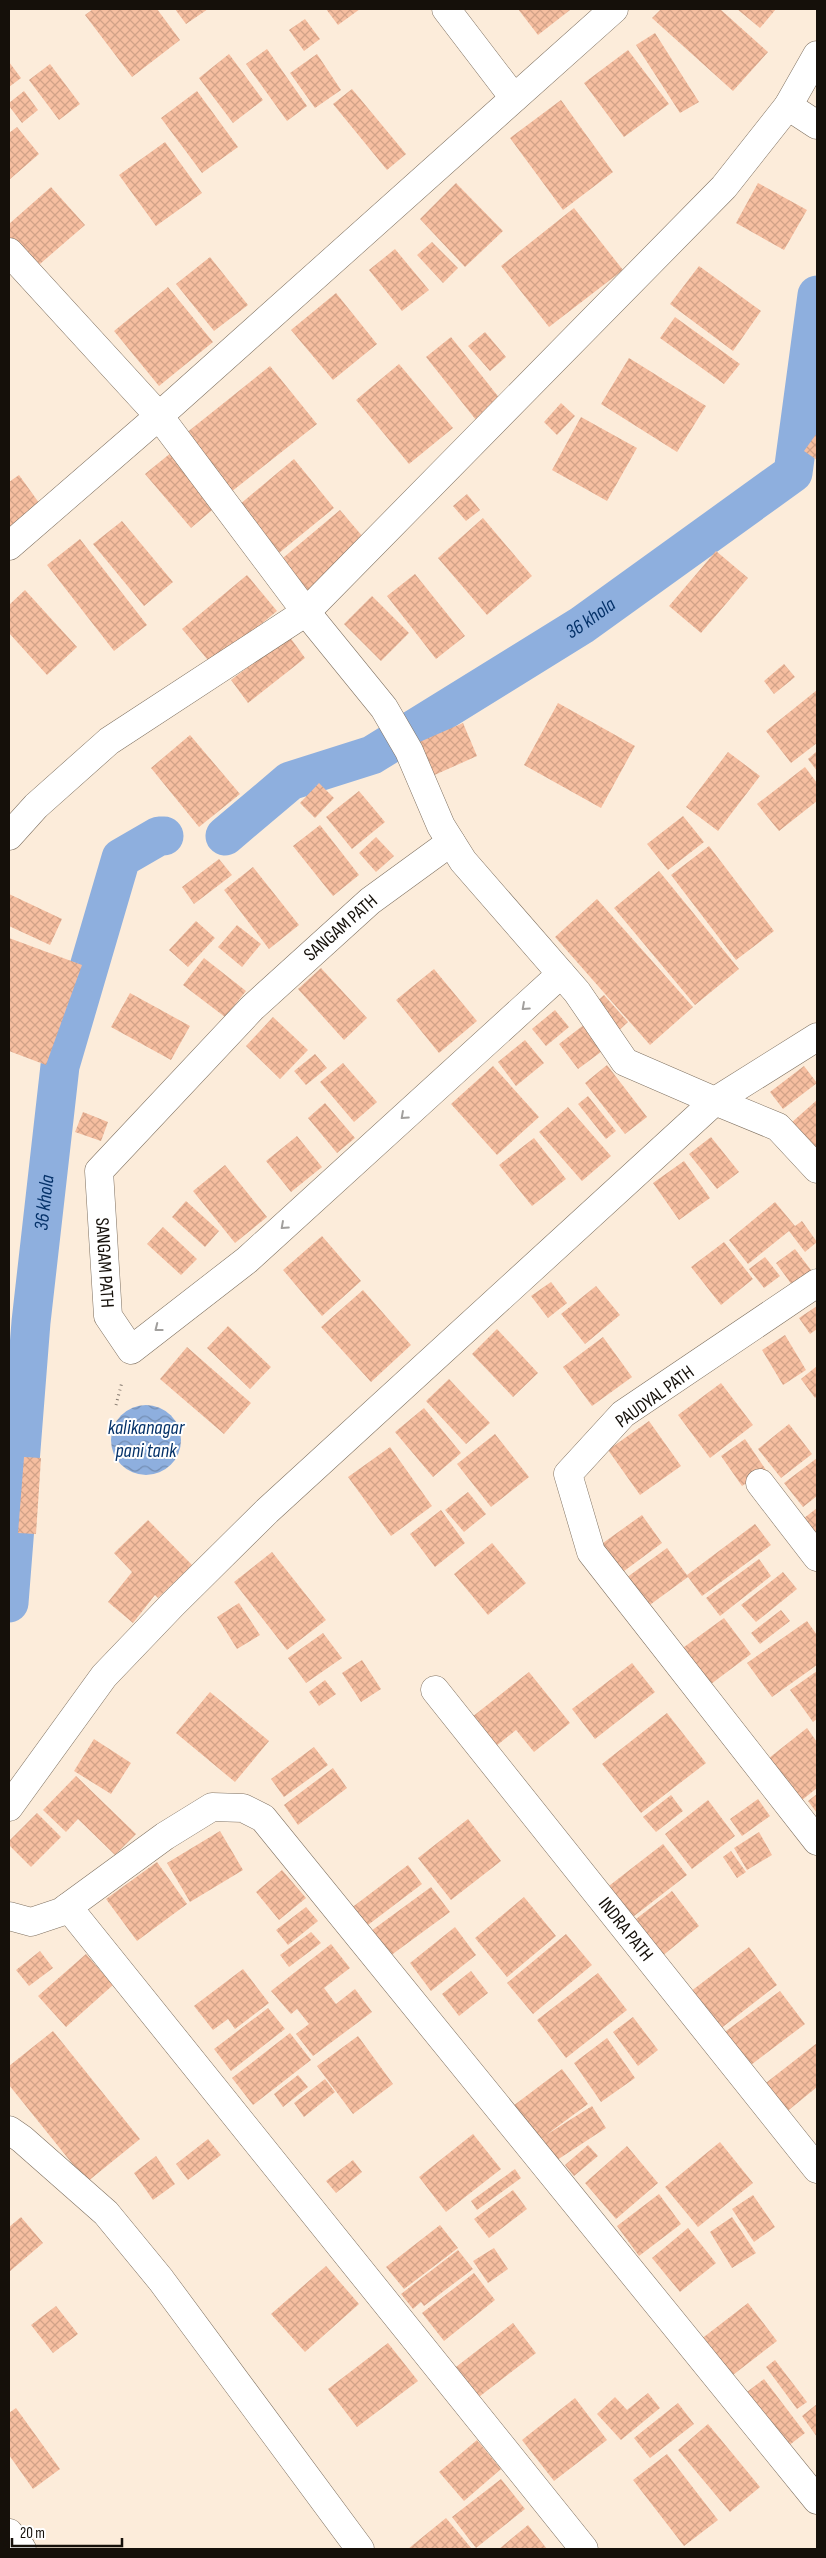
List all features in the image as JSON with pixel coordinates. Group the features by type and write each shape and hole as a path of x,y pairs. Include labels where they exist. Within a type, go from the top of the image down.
{"street":[{"path":"446,9 514,98"},
{"path":"9,546 158,416 614,9"},
{"path":"9,836 36,806 109,741 306,612 724,187 788,106 817,55"},
{"path":"788,106 817,125"},
{"path":"9,252 158,416 306,612 391,717 409,751 441,826 463,861 577,992 625,1062 778,1127 817,1168"},
{"name":"SANGAM PATH","path":"451,842 370,901 252,1008 99,1171 108,1316 131,1350 247,1260 561,974"},
{"path":"9,1808 104,1676 172,1604 267,1512 715,1101 817,1036"},
{"name":"PAUDYAL PATH","path":"817,1283 624,1414 568,1474 591,1552 817,1840"},
{"path":"760,1483 817,1557"},
{"name":"INDRA PATH","path":"436,1690 817,2169"},
{"path":"9,1916 30,1922 61,1912 165,1836 212,1807 243,1808 264,1818 817,2500"},
{"path":"68,1907 584,2549"},
{"path":"9,2130 22,2138 106,2213 161,2280 360,2549"},
{"path":"9,2533 22,2549"}],"water":[{"name":"kalikanagar pani tank","path":"146,1405 159,1408 171,1415 178,1427 181,1440 178,1453 171,1465 159,1472 146,1475 133,1472 121,1465 114,1453 111,1440 114,1427 121,1415 133,1408"}],"building":[{"path":"93,9 157,9 180,40 132,77 85,15"},
{"path":"175,9 208,9 186,24"},
{"path":"326,9 360,9 338,25"},
{"path":"518,9 569,9 570,10 538,35"},
{"path":"661,9 720,9 768,52 733,91 652,18"},
{"path":"737,9 776,9 760,28"},
{"path":"305,19 320,39 304,51 289,30"},
{"path":"655,33 699,102 680,113 636,45"},
{"path":"267,49 307,106 287,121 246,64"},
{"path":"628,50 669,104 624,137 584,83"},
{"path":"229,54 263,100 233,123 199,78"},
{"path":"317,54 341,90 315,108 290,73"},
{"path":"9,62 21,78 9,87"},
{"path":"50,64 80,104 59,120 29,80"},
{"path":"352,89 406,154 387,170 333,104"},
{"path":"24,91 38,110 22,123 9,106 9,103"},
{"path":"197,91 238,147 202,173 161,118"},
{"path":"561,100 613,172 563,210 510,138"},
{"path":"17,127 39,154 9,180 9,133"},
{"path":"165,142 202,193 156,226 119,175"},
{"path":"456,183 503,231 465,267 420,219"},
{"path":"758,183 807,210 784,250 736,223"},
{"path":"51,187 85,225 33,270 9,242 9,224"},
{"path":"574,208 623,270 549,327 501,266"},
{"path":"432,242 458,268 443,283 417,255"},
{"path":"395,249 429,290 402,311 369,270"},
{"path":"210,257 248,305 214,331 176,284"},
{"path":"699,266 761,311 733,351 670,304"},
{"path":"168,287 213,342 159,386 114,331"},
{"path":"336,293 377,344 333,380 291,330"},
{"path":"675,317 740,364 724,384 660,338"},
{"path":"485,332 506,357 490,371 468,346"},
{"path":"451,337 505,405 480,425 426,357"},
{"path":"629,358 706,406 677,452 601,404"},
{"path":"399,364 453,428 409,464 356,400"},
{"path":"270,366 317,424 231,492 185,434"},
{"path":"561,403 575,416 557,435 544,422"},
{"path":"581,417 637,448 607,501 552,470"},
{"path":"817,433 817,460 804,451"},
{"path":"172,452 218,505 191,528 145,474"},
{"path":"294,459 334,508 279,553 239,505"},
{"path":"19,475 42,507 9,531 9,482"},
{"path":"467,494 480,510 466,521 453,506"},
{"path":"340,510 369,544 305,597 277,563"},
{"path":"483,518 532,576 487,615 438,558"},
{"path":"122,521 173,582 144,606 93,544"},
{"path":"80,539 147,625 114,651 47,565"},
{"path":"716,551 748,578 701,633 669,606"},
{"path":"415,574 465,636 436,659 387,596"},
{"path":"247,575 277,611 212,665 182,629"},
{"path":"25,590 77,647 47,675 9,633 9,605"},
{"path":"372,596 409,633 381,661 344,624"},
{"path":"289,636 305,658 248,703 231,680"},
{"path":"784,664 795,677 774,694 764,681"},
{"path":"817,690 817,743 791,763 766,731"},
{"path":"558,703 635,746 601,808 524,765"},
{"path":"463,723 477,756 430,777 415,744"},
{"path":"190,735 240,794 199,827 151,768"},
{"path":"817,751 817,771 808,759"},
{"path":"728,752 760,776 718,831 686,807"},
{"path":"805,767 817,783 817,801 779,831 757,804"},
{"path":"319,783 334,798 315,818 300,803"},
{"path":"359,791 385,822 352,849 326,817"},
{"path":"683,816 704,842 668,870 647,844"},
{"path":"320,825 359,875 333,896 293,846"},
{"path":"376,837 394,856 376,872 359,853"},
{"path":"709,846 774,931 736,960 671,875"},
{"path":"219,859 232,875 194,904 182,887"},
{"path":"253,867 299,925 269,949 224,890"},
{"path":"659,871 739,969 695,1005 614,908"},
{"path":"9,894 62,919 50,945 9,926"},
{"path":"597,899 693,1007 650,1045 555,937"},
{"path":"196,921 215,938 188,967 169,950"},
{"path":"237,925 261,944 242,967 218,947"},
{"path":"9,938 82,965 46,1065 9,1051"},
{"path":"204,958 246,991 225,1017 183,985"},
{"path":"321,968 367,1018 344,1040 298,989"},
{"path":"434,969 477,1021 439,1053 396,1000"},
{"path":"130,993 190,1026 171,1060 111,1027"},
{"path":"604,995 628,1022 614,1035 589,1008"},
{"path":"555,1010 569,1027 546,1046 532,1029"},
{"path":"273,1017 308,1050 280,1079 246,1046"},
{"path":"585,1024 605,1049 578,1069 559,1044"},
{"path":"525,1040 544,1063 516,1086 498,1062"},
{"path":"315,1054 327,1068 306,1085 294,1071"},
{"path":"343,1063 377,1102 354,1122 320,1082"},
{"path":"607,1065 647,1117 625,1134 585,1083"},
{"path":"493,1066 539,1117 497,1155 451,1104"},
{"path":"804,1066 817,1083 783,1109 770,1092"},
{"path":"588,1096 616,1131 606,1139 578,1104"},
{"path":"817,1100 817,1153 791,1123"},
{"path":"325,1103 355,1138 337,1153 308,1118"},
{"path":"568,1107 611,1156 582,1181 539,1132"},
{"path":"83,1112 108,1122 101,1141 75,1132"},
{"path":"297,1136 322,1167 291,1192 266,1161"},
{"path":"711,1137 739,1172 717,1189 689,1154"},
{"path":"534,1138 566,1179 532,1206 499,1165"},
{"path":"684,1161 710,1198 679,1220 653,1183"},
{"path":"225,1165 267,1217 235,1243 193,1191"},
{"path":"186,1201 219,1231 205,1247 172,1217"},
{"path":"775,1202 795,1226 802,1221 817,1242 805,1252 789,1231 748,1264 729,1240"},
{"path":"163,1227 197,1259 181,1275 147,1244"},
{"path":"322,1236 361,1281 322,1316 283,1270"},
{"path":"724,1242 753,1279 721,1305 691,1267"},
{"path":"795,1249 814,1274 795,1289 776,1263"},
{"path":"765,1257 780,1276 764,1288 749,1269"},
{"path":"551,1282 567,1303 548,1318 531,1296"},
{"path":"596,1286 620,1315 585,1344 561,1314"},
{"path":"363,1290 411,1345 371,1382 321,1327"},
{"path":"817,1306 817,1329 810,1334 799,1318"},
{"path":"228,1326 271,1367 250,1389 207,1348"},
{"path":"497,1329 538,1373 513,1397 472,1354"},
{"path":"785,1335 806,1370 783,1385 762,1350"},
{"path":"603,1337 632,1377 592,1406 563,1367"},
{"path":"187,1347 251,1403 224,1434 160,1379"},
{"path":"817,1366 817,1396 815,1398 801,1379"},
{"path":"449,1379 490,1423 466,1444 426,1401"},
{"path":"721,1383 753,1425 710,1458 678,1415"},
{"path":"424,1408 461,1453 433,1477 395,1432"},
{"path":"649,1421 681,1466 640,1495 608,1450"},
{"path":"789,1424 812,1454 781,1478 758,1449"},
{"path":"495,1434 529,1477 491,1507 457,1464"},
{"path":"745,1439 766,1470 742,1486 721,1456"},
{"path":"390,1447 432,1506 391,1536 348,1477"},
{"path":"24,1457 41,1458 36,1534 18,1533"},
{"path":"817,1458 817,1496 803,1507 784,1483"},
{"path":"468,1492 486,1514 464,1532 445,1510"},
{"path":"817,1508 817,1546 799,1522"},
{"path":"441,1510 465,1543 435,1567 410,1534"},
{"path":"642,1515 662,1543 616,1577 596,1548"},
{"path":"148,1520 192,1565 158,1598 155,1595 133,1623 108,1602 132,1572 114,1553"},
{"path":"755,1524 771,1545 702,1596 688,1577 647,1607 626,1578 667,1548 687,1575"},
{"path":"492,1543 526,1583 488,1615 454,1574"},
{"path":"272,1552 326,1620 287,1650 234,1582"},
{"path":"759,1559 771,1576 720,1616 706,1598"},
{"path":"783,1572 797,1589 756,1622 741,1605"},
{"path":"239,1603 260,1635 237,1649 217,1617"},
{"path":"781,1610 790,1621 760,1644 751,1633"},
{"path":"724,1618 751,1654 707,1687 680,1650"},
{"path":"807,1621 817,1635 817,1665 772,1697 747,1663"},
{"path":"323,1633 342,1658 306,1683 288,1658"},
{"path":"362,1660 381,1689 361,1702 342,1673"},
{"path":"632,1663 655,1692 595,1739 572,1709"},
{"path":"817,1671 817,1719 813,1722 790,1690"},
{"path":"529,1672 570,1723 534,1752 516,1730 490,1751 467,1721"},
{"path":"325,1680 336,1694 319,1706 309,1692"},
{"path":"210,1692 269,1741 235,1782 176,1733"},
{"path":"667,1713 706,1763 641,1813 602,1764"},
{"path":"807,1728 817,1742 817,1788 797,1804 764,1762"},
{"path":"94,1739 131,1763 111,1794 74,1771"},
{"path":"314,1747 328,1765 284,1797 271,1779"},
{"path":"333,1768 347,1788 298,1825 284,1805"},
{"path":"76,1776 136,1834 115,1855 78,1819 66,1832 43,1810"},
{"path":"817,1794 817,1813 808,1801"},
{"path":"671,1795 683,1811 656,1832 643,1817"},
{"path":"758,1799 770,1816 742,1836 730,1819"},
{"path":"708,1800 735,1836 692,1869 665,1834"},
{"path":"37,1813 61,1837 31,1867 9,1845 9,1841"},
{"path":"468,1819 501,1861 451,1900 418,1858"},
{"path":"220,1831 243,1870 190,1902 167,1863"},
{"path":"759,1832 772,1855 747,1870 734,1848"},
{"path":"663,1844 687,1875 629,1920 605,1889"},
{"path":"731,1851 746,1872 737,1878 723,1857"},
{"path":"157,1862 187,1904 137,1941 106,1899"},
{"path":"408,1865 422,1884 360,1931 346,1912"},
{"path":"282,1870 306,1898 279,1920 256,1892"},
{"path":"431,1887 450,1912 390,1956 371,1931"},
{"path":"672,1891 699,1926 656,1961 627,1926"},
{"path":"524,1897 556,1936 507,1977 475,1938"},
{"path":"306,1907 318,1921 288,1945 276,1930"},
{"path":"455,1927 476,1955 431,1991 410,1963"},
{"path":"311,1932 321,1943 289,1967 280,1955"},
{"path":"566,1934 592,1965 533,2014 507,1983"},
{"path":"331,1944 350,1968 324,1988 336,2004 355,1989 372,2012 313,2056 296,2034 309,2024 297,2009 291,2014 271,1991"},
{"path":"749,1947 777,1985 715,2033 686,1995"},
{"path":"40,1951 53,1968 29,1986 16,1970"},
{"path":"86,1954 113,1985 66,2027 38,1996"},
{"path":"243,1969 269,2003 235,2029 228,2019 213,2030 194,2006"},
{"path":"471,1971 488,1993 459,2016 442,1994"},
{"path":"598,1973 627,2010 566,2058 537,2020"},
{"path":"780,1991 805,2024 743,2071 718,2037"},
{"path":"268,2008 285,2029 231,2071 214,2049"},
{"path":"633,2017 658,2050 638,2066 613,2032"},
{"path":"53,2031 140,2139 87,2182 9,2085 9,2066"},
{"path":"290,2033 311,2060 253,2105 232,2078"},
{"path":"358,2036 393,2084 353,2114 317,2066"},
{"path":"607,2038 635,2078 601,2102 574,2063"},
{"path":"817,2043 817,2087 779,2118 757,2090"},
{"path":"562,2069 588,2104 546,2135 592,2106 606,2128 557,2160 542,2138 539,2140 513,2106"},
{"path":"298,2075 308,2087 283,2107 274,2094"},
{"path":"325,2079 335,2092 304,2117 294,2103"},
{"path":"473,2134 501,2169 446,2212 419,2177"},
{"path":"208,2139 221,2155 188,2180 176,2164"},
{"path":"720,2142 753,2183 698,2227 665,2187"},
{"path":"588,2145 598,2156 574,2176 565,2165"},
{"path":"627,2146 658,2183 616,2219 585,2183"},
{"path":"156,2156 175,2184 153,2200 134,2173"},
{"path":"353,2160 362,2172 336,2193 326,2181"},
{"path":"515,2169 521,2178 477,2210 471,2201"},
{"path":"513,2190 527,2209 489,2238 474,2219"},
{"path":"659,2194 681,2224 639,2256 617,2226"},
{"path":"753,2195 775,2227 754,2242 732,2209"},
{"path":"21,2217 43,2243 9,2272 9,2227"},
{"path":"732,2217 756,2253 732,2268 710,2232"},
{"path":"440,2225 458,2248 404,2289 386,2267"},
{"path":"688,2228 716,2263 680,2292 652,2258"},
{"path":"494,2248 508,2269 488,2283 473,2261"},
{"path":"458,2250 473,2269 424,2306 421,2302 413,2309 401,2294"},
{"path":"326,2266 359,2304 305,2352 271,2314"},
{"path":"474,2273 495,2300 444,2341 422,2313"},
{"path":"748,2303 777,2341 729,2378 700,2340"},
{"path":"56,2306 78,2334 53,2353 31,2325"},
{"path":"513,2323 536,2353 475,2400 452,2370"},
{"path":"388,2343 418,2381 357,2427 328,2389"},
{"path":"775,2360 807,2402 797,2409 766,2367"},
{"path":"764,2379 805,2433 783,2450 743,2395"},
{"path":"648,2393 660,2408 621,2440 597,2414 615,2397 627,2410"},
{"path":"575,2398 607,2440 554,2481 522,2440"},
{"path":"678,2403 694,2424 650,2458 634,2438"},
{"path":"817,2404 817,2437 802,2416"},
{"path":"16,2408 60,2469 33,2489 9,2455 9,2413"},
{"path":"708,2424 760,2487 730,2512 678,2450"},
{"path":"477,2440 501,2469 464,2501 439,2472"},
{"path":"667,2454 718,2520 684,2546 633,2480"},
{"path":"501,2479 525,2509 476,2548 452,2517"},
{"path":"446,2518 472,2549 408,2549"},
{"path":"528,2525 547,2549 499,2549"}],"waterway":[{"name":"36 khola","path":"225,836 290,781 372,755 582,625 793,473 817,295"},
{"name":"36 khola","path":"9,1603 31,1322 60,1066 121,858 159,836 164,836"}]}
